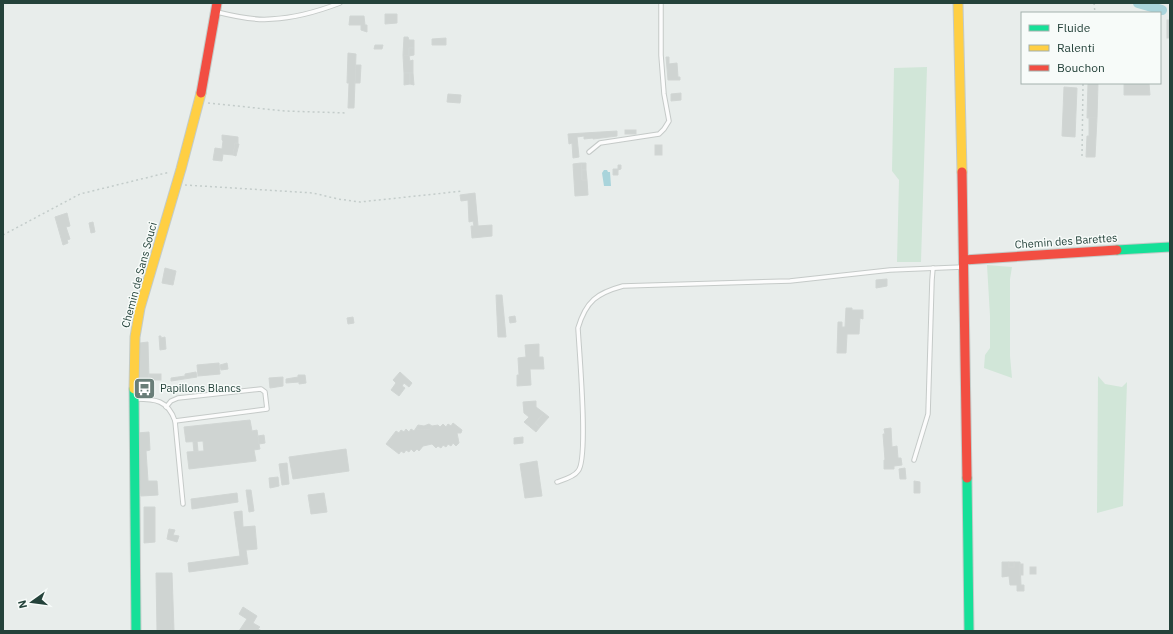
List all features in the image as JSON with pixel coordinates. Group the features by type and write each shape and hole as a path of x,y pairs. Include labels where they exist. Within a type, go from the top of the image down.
{"street":[{"path":"958,3 964,263 969,631"},
{"name":"Chemin de Sans Souci","path":"136,631 134,400 135,337 140,308 199,102 216,7"},
{"name":"Chemin des Barettes","path":"964,263 1170,247"}],"lane":[{"path":"216,7 235,16 271,20 318,12 340,3"},
{"path":"589,152 600,143 658,134 664,129 669,121 664,94 661,55 661,3"},
{"path":"557,482 578,472 582,465 584,444 578,328 582,315 592,300 606,291 623,286 790,281 890,270 933,268 964,263"},
{"path":"914,460 928,414 933,268"},
{"path":"166,407 171,400 178,398 261,389 265,392 267,409 175,421"},
{"path":"134,400 157,400 166,407 173,416 175,421 183,504"}],"path":[{"path":"1082,156 1083,84"},
{"path":"199,102 285,111 347,113"},
{"path":"3,235 80,194 181,169"},
{"path":"176,184 313,193 360,202 463,191"}],"green space":[{"path":"927,67 921,262 897,262 899,180 892,171 894,68"},
{"path":"987,265 1012,267 1010,279 1010,356 1012,378 984,368 985,355 990,348"},
{"path":"1098,376 1105,384 1122,387 1127,382 1123,506 1097,513"}],"water":[{"path":"604,170 610,172 611,186 604,186 602,173"}],"building":[{"path":"385,14 397,14 397,23 385,24"},
{"path":"350,16 364,16 365,25 367,25 367,32 361,30 361,25 349,25"},
{"path":"1167,20 1170,20 1170,38 1167,38"},
{"path":"404,37 408,37 409,40 414,40 414,48 409,48 409,56 403,55"},
{"path":"446,38 446,45 432,45 432,39"},
{"path":"375,45 383,45 382,49 374,49"},
{"path":"409,48 414,48 414,55 409,56"},
{"path":"348,53 356,54 354,108 348,108"},
{"path":"403,55 409,56 410,61 413,60 413,73 404,73"},
{"path":"666,57 669,57 669,64 677,63 678,77 680,77 680,80 668,80"},
{"path":"356,65 361,65 360,83 355,83"},
{"path":"404,73 410,73 410,84 404,85"},
{"path":"410,73 413,73 414,85 410,84"},
{"path":"1088,84 1098,84 1097,118 1087,118"},
{"path":"1124,84 1149,84 1150,95 1124,95"},
{"path":"1064,87 1077,88 1075,137 1062,136"},
{"path":"681,93 681,100 671,101 671,94"},
{"path":"448,94 461,95 460,103 447,102"},
{"path":"1089,117 1097,118 1095,157 1086,157 1087,136 1089,136"},
{"path":"625,130 636,130 636,134 625,134"},
{"path":"617,131 617,136 593,139 584,139 584,136 577,137 579,157 573,158 572,143 569,144 568,134"},
{"path":"222,135 238,137 238,143 235,143 233,155 223,154 222,161 213,160 215,148 222,149"},
{"path":"235,143 239,144 236,156 233,155"},
{"path":"655,145 662,145 662,155 655,155"},
{"path":"581,163 582,180 587,180 588,195 575,196 573,164"},
{"path":"581,163 586,163 586,170 582,170"},
{"path":"618,165 621,165 621,169 618,170 618,175 613,175 613,169 618,169"},
{"path":"582,170 586,170 587,180 582,180"},
{"path":"475,193 478,226 492,225 492,236 472,238 471,226 474,226 473,221 469,222 468,200 461,201 460,195"},
{"path":"67,213 70,226 66,227 70,239 67,240 68,243 63,245 55,217"},
{"path":"93,222 95,232 91,233 89,223"},
{"path":"165,268 176,271 173,285 162,283"},
{"path":"887,279 887,286 876,288 876,280"},
{"path":"496,295 502,295 506,337 498,337"},
{"path":"846,308 852,308 852,310 863,310 863,319 860,318 859,334 847,334 846,353 837,353 838,322 842,322 842,327 845,327"},
{"path":"515,316 516,322 510,323 509,317"},
{"path":"353,317 354,323 348,324 347,318"},
{"path":"159,336 161,336 161,338 165,337 166,349 160,350"},
{"path":"148,342 149,380 148,383 145,384 144,381 139,382 140,343"},
{"path":"539,344 539,357 543,357 544,369 530,369 531,385 517,386 517,375 519,375 518,358 526,357 525,345"},
{"path":"219,363 220,374 198,376 197,365"},
{"path":"227,363 228,369 221,370 220,365"},
{"path":"196,372 197,377 171,381 171,378 185,376 185,374"},
{"path":"400,372 412,383 409,387 404,383 402,386 405,388 399,396 391,390 396,383 393,380"},
{"path":"149,374 161,374 161,380 149,380"},
{"path":"298,375 305,375 306,383 286,383 286,379 298,377"},
{"path":"283,377 283,386 270,388 269,378"},
{"path":"536,401 536,407 544,413 535,423 540,427 536,432 524,422 529,417 524,413 523,402"},
{"path":"544,413 549,417 540,427 535,423"},
{"path":"250,420 252,431 257,430 260,449 254,450 256,461 189,469 187,452 204,451 203,441 186,442 184,427"},
{"path":"453,423 462,430 461,433 457,433 459,443 456,446 453,443 451,446 448,444 446,447 443,445 441,448 438,446 436,448 432,444 423,446 419,451 417,449 414,452 411,449 409,452 406,450 404,453 401,451 399,454 386,444 396,431 399,433 401,430 404,432 406,429 409,432 411,429 414,431 416,428 419,430 430,429 432,426 438,425 440,427 443,424 446,427 448,424 451,426"},
{"path":"429,424 432,426 430,429 419,430 416,428 418,425 424,426"},
{"path":"891,428 892,447 897,446 898,458 901,458 902,465 894,466 894,469 884,469 885,460 883,434 885,434 884,429"},
{"path":"149,432 150,450 146,451 148,481 157,481 158,495 141,496 137,433"},
{"path":"264,435 265,443 259,444 258,436"},
{"path":"523,437 523,443 514,444 514,438"},
{"path":"197,441 198,451 194,452 193,442"},
{"path":"346,449 349,471 293,479 289,457"},
{"path":"537,461 542,496 525,498 520,464"},
{"path":"287,463 289,484 282,485 279,464"},
{"path":"905,468 906,479 900,479 899,469"},
{"path":"278,477 279,486 270,488 269,478"},
{"path":"914,481 920,482 920,493 914,493"},
{"path":"246,490 251,490 254,511 249,512"},
{"path":"237,493 238,502 192,509 191,499"},
{"path":"324,493 327,512 311,514 308,495"},
{"path":"144,507 155,507 155,542 144,543"},
{"path":"242,511 243,527 255,526 257,549 246,550 248,564 189,572 188,563 240,556 234,512"},
{"path":"169,529 175,530 173,535 179,536 177,542 167,539"},
{"path":"1002,562 1009,562 1009,567 1014,567 1014,562 1020,562 1021,585 1024,585 1024,591 1017,591 1017,585 1010,585 1009,576 1002,577"},
{"path":"1009,562 1014,562 1014,567 1009,567"},
{"path":"1020,564 1023,564 1023,575 1020,575"},
{"path":"1030,567 1036,567 1036,574 1030,574"},
{"path":"156,573 170,573 172,631 157,631"},
{"path":"170,573 172,573 174,631 172,631 171,623"},
{"path":"243,607 257,616 253,623 260,627 258,629 262,631 239,631 247,619 239,614"}],"waterway":[{"path":"1138,3 1162,10"}],"traffic: fast":[{"path":"1117,250 1170,247"},
{"path":"134,389 136,631"},
{"path":"967,478 969,631"}],"traffic: slow":[{"path":"958,3 962,172"},
{"path":"134,389 135,337 140,308 181,169 201,93"}],"traffic: jam":[{"path":"201,93 217,3"},
{"path":"962,172 967,478"},
{"path":"964,260 1117,250"}],"place":[{"name":"Papillons Blancs","path":"144,388"}]}
